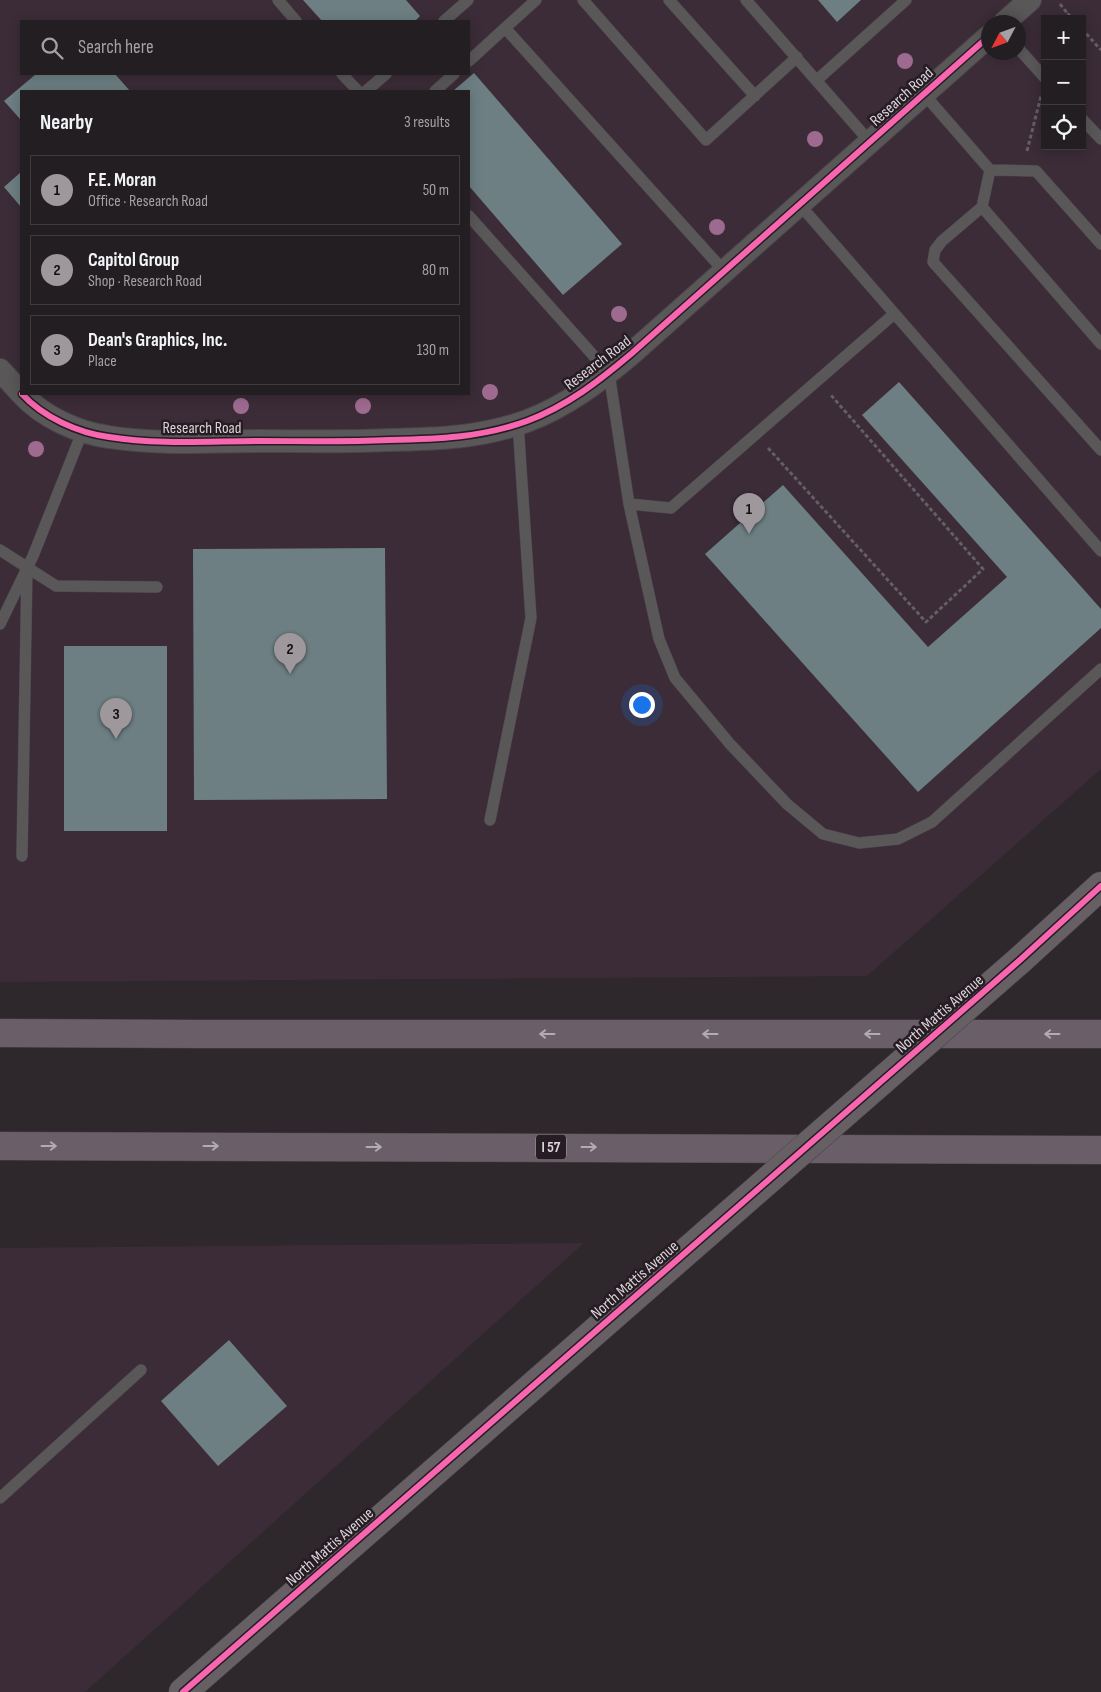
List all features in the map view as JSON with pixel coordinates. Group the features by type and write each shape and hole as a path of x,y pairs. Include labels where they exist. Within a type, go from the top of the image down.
{"highway":[{"path":"0,1032 201,1034 1101,1034"},
{"name":"I 57","path":"0,1146 1101,1150"}],"street":[{"path":"1012,15 1030,0"},
{"name":"Research Road","path":"24,395 48,415 73,428 107,437 151,441 344,442 450,439 518,424 566,403 597,383 981,43"},
{"name":"Research Road","path":"0,370 20,391"},
{"name":"North Mattis Avenue","path":"183,1692 1020,960 1101,886"}],"lane":[{"path":"278,0 295,20"},
{"path":"445,20 468,0"},
{"path":"470,60 536,0"},
{"path":"583,0 706,140 796,57"},
{"path":"669,0 755,96"},
{"path":"746,0 870,142"},
{"path":"816,80 906,0"},
{"path":"505,28 724,271"},
{"path":"1026,57 1041,74"},
{"path":"343,75 357,90"},
{"path":"367,90 385,75"},
{"path":"436,90 453,75"},
{"path":"924,94 990,170 1036,171 1101,244"},
{"path":"1086,123 1101,140"},
{"path":"990,170 982,207 942,241 935,250 933,262 1101,450"},
{"path":"800,204 1101,551"},
{"path":"982,207 1101,344"},
{"path":"470,217 609,372 629,504 659,639 675,678 743,757 787,804 823,834 859,843 898,839 932,822 1101,669"},
{"path":"629,504 671,508 894,314"},
{"path":"490,820 532,618 518,424"},
{"path":"0,624 27,568 83,430"},
{"path":"0,550 56,586 158,587"},
{"path":"22,856 27,568"},
{"path":"0,1498 141,1370"}],"path":[{"path":"1060,4 1068,14"},
{"path":"1086,33 1101,50"},
{"path":"1023,171 1041,99"},
{"path":"756,434 926,622 983,569 818,380"}],"shaded area":[{"path":"0,0 1101,0 1101,769 867,976 0,982"},
{"path":"584,1243 85,1692 0,1692 0,1248"}],"building":[{"path":"303,0 406,0 420,16 416,20 321,20"},
{"path":"818,0 861,0 837,22"},
{"path":"474,73 622,244 563,295 470,187 470,90 454,90"},
{"path":"35,75 116,75 129,90 20,90 20,119 4,101"},
{"path":"20,173 20,206 4,187"},
{"path":"899,382 1101,609 1101,628 918,792 705,554 783,485 928,647 1007,577 862,415"},
{"path":"385,548 387,799 194,800 193,549"},
{"path":"64,646 167,646 167,831 64,831"},
{"path":"229,1340 287,1406 218,1466 161,1401"}],"cycle path":[{"path":"23,395 40,410 73,428 97,435 146,441 424,439 475,434 510,427 527,421 569,400 619,364 981,43"},
{"path":"183,1692 1020,960 1101,886"}],"place":[{"name":"F.E. Moran","path":"749,534"},
{"name":"Capitol Group","path":"290,674"},
{"name":"Dean's Graphics, Inc.","path":"116,739"}]}
